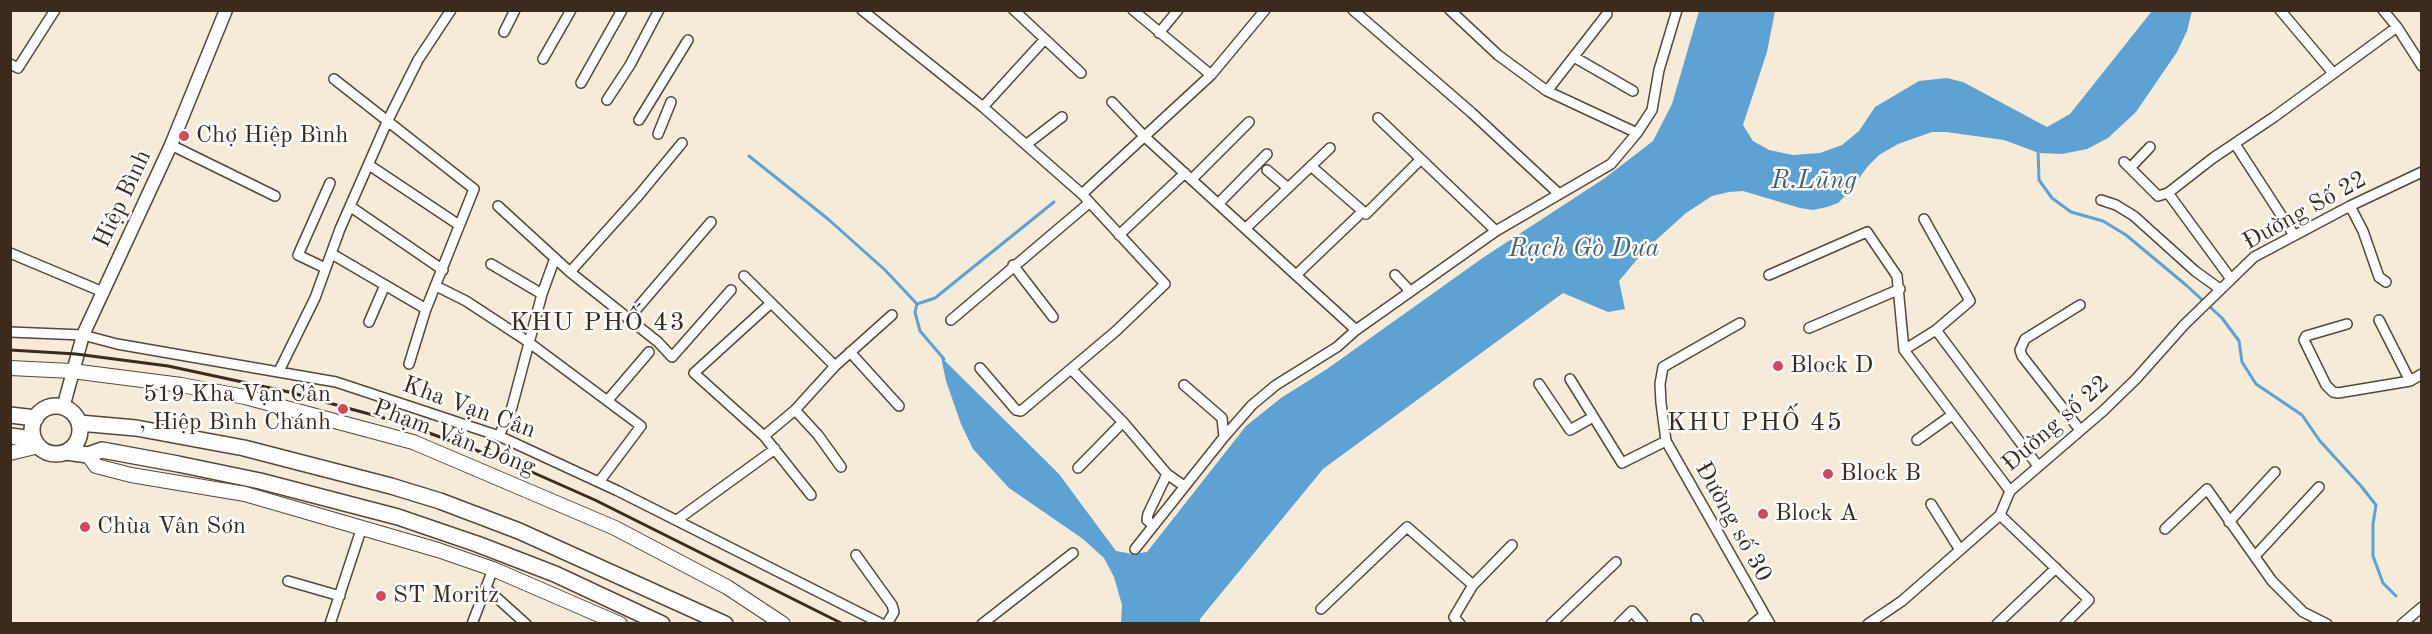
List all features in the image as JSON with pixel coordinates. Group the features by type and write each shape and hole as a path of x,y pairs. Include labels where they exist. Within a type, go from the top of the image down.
{"highway":[{"path":"36,443 33,426 36,418 48,408 63,408 74,414 79,423 79,438 75,445 66,452"},
{"path":"10,415 36,418"},
{"path":"79,423 136,428 244,448 401,489 519,531 725,624"},
{"path":"10,436 36,443 52,454 66,452 88,456 102,450 260,481 398,517 555,574 662,624"}],"main road":[{"name":"Hiệp Bình","path":"63,408 83,335 171,145 226,10"},
{"name":"Phạm Văn Đồng","path":"10,368 72,371 181,384 245,397 413,442 615,528 727,587 783,624"},
{"path":"10,453 36,443"},
{"path":"88,456 96,466 131,475 245,494 362,527 493,568 620,624"}],"street":[{"path":"14,66 55,10"},
{"path":"279,371 315,298 325,268 387,122 418,60 451,10"},
{"path":"504,32 515,10"},
{"path":"543,59 571,10"},
{"path":"580,83 622,10"},
{"path":"607,100 630,65 659,10"},
{"path":"862,10 1027,144 1082,194 1165,284 1116,332 1019,411 980,368"},
{"path":"1014,10 1081,73"},
{"path":"1133,10 1211,75"},
{"path":"1159,33 1178,10"},
{"path":"1082,194 1211,75 1265,10"},
{"path":"1353,10 1472,113 1558,193"},
{"path":"1450,10 1498,55 1547,91 1637,134"},
{"path":"1135,549 1224,436 1252,405 1276,385 1337,347 1356,330 1496,231 1611,164 1637,134 1652,110 1659,70 1677,10"},
{"path":"2280,10 2333,73"},
{"path":"2383,10 2397,27 2421,66"},
{"path":"1547,91 1607,14"},
{"path":"2150,147 2127,165 2158,196 2168,193 2397,27"},
{"path":"983,107 1045,39"},
{"path":"639,120 688,40"},
{"path":"1574,57 1633,91"},
{"path":"334,79 474,189 426,309 409,363"},
{"path":"658,134 671,102"},
{"path":"1112,102 1145,136 1356,330"},
{"path":"1027,144 1062,117"},
{"path":"1378,117 1496,231"},
{"path":"1119,235 1249,122"},
{"path":"570,272 682,143"},
{"path":"2235,144 2294,235"},
{"path":"171,145 275,196"},
{"path":"1246,228 1330,148"},
{"path":"1219,202 1267,154"},
{"path":"1312,167 1362,212 1369,213 1417,163"},
{"path":"369,165 459,225"},
{"path":"1267,170 1288,188"},
{"name":"Đường Số 22","path":"2217,292 2254,257 2350,206 2421,172"},
{"path":"325,268 298,255 330,183"},
{"path":"2168,193 2231,279"},
{"path":"2101,200 2116,205 2134,216 2217,292"},
{"path":"951,320 1013,265 1089,203"},
{"path":"498,206 570,272 672,357 731,290"},
{"path":"2350,206 2379,277 2386,282"},
{"path":"351,207 443,270"},
{"path":"1296,275 1362,212"},
{"path":"1904,350 1936,330 1970,300 1924,219"},
{"path":"628,319 711,222"},
{"path":"1769,275 1867,232 1897,276 1904,350 2010,491"},
{"path":"10,253 103,292"},
{"path":"332,254 426,309"},
{"path":"499,436 512,407 542,294 555,258"},
{"path":"491,264 542,294"},
{"path":"1013,265 1053,316"},
{"path":"1395,275 1410,291"},
{"path":"744,276 835,366"},
{"path":"369,322 385,285"},
{"path":"436,286 466,301 529,342 641,426 599,482"},
{"path":"1809,328 1900,289"},
{"name":"Đường số 22","path":"1868,624 1902,601 2000,515 2010,491 2136,379 2217,292"},
{"path":"771,303 694,373 764,436 811,495"},
{"path":"2080,306 2025,339 2020,350 2022,356 2080,430"},
{"path":"764,436 795,410 835,366 892,315"},
{"path":"2379,320 2410,381"},
{"name":"Đường số 30","path":"1740,324 1663,367 1660,384 1666,441 1767,619"},
{"path":"2347,324 2306,336 2304,340 2326,385 2333,392 2410,381 2421,374"},
{"path":"1936,330 2038,466"},
{"name":"Kha Vạn Cân","path":"10,332 83,335 117,344 336,382 499,436 677,520 882,624"},
{"path":"608,400 649,352"},
{"path":"850,352 898,406"},
{"path":"1071,369 1124,422 1167,474 1184,486"},
{"path":"1570,379 1622,463 1666,441"},
{"path":"1539,384 1570,430 1593,417"},
{"path":"1184,385 1222,418 1224,436"},
{"path":"795,410 818,435 841,467"},
{"path":"1917,440 1952,415"},
{"path":"1078,468 1124,422"},
{"path":"677,520 775,449"},
{"path":"2229,522 2275,472"},
{"path":"1153,525 1147,520 1148,514 1167,474"},
{"path":"2255,556 2319,487"},
{"path":"2165,529 2207,489 2272,581 2303,612 2323,622"},
{"path":"1931,504 1960,550"},
{"path":"2000,515 2090,600 2065,624"},
{"path":"330,624 362,527"},
{"path":"1321,609 1407,527 1473,585"},
{"path":"1460,624 1454,617 1473,585 1512,545"},
{"path":"982,624 1074,553"},
{"path":"856,555 892,605 894,612 888,624"},
{"path":"1551,624 1616,562"},
{"path":"472,624 493,568"},
{"path":"1997,624 2056,568"},
{"path":"288,581 340,596"},
{"path":"486,588 526,624"},
{"path":"2402,624 2421,607"},
{"path":"1619,624 1632,611 1643,624"},
{"path":"1753,624 1767,619"}],"water":[{"name":"Rạch Gò Dưa","path":"1699,11 1775,11 1767,52 1743,125 1753,141 1769,150 1793,155 1820,153 1842,145 1859,131 1875,107 1919,81 1947,78 1963,82 2047,127 2070,114 2152,11 2192,11 2187,31 2177,52 2136,112 2108,138 2087,149 2062,154 2039,153 2004,140 1932,132 1898,144 1879,155 1838,203 1827,207 1813,210 1800,208 1743,191 1712,196 1686,213 1644,251 1619,281 1625,309 1608,312 1563,293 1323,469 1200,619 1200,623 1121,623 1122,605 1114,577 1104,558 1083,539 1009,488 973,449 961,424 946,381 941,357 1059,474 1116,551 1133,554 1147,552 1246,426 1281,398 1327,369 1484,257 1605,178 1653,141 1672,104"}],"waterway":[{"path":"2038,149 2039,180 2052,198 2071,212 2103,221 2126,235 2222,318 2239,341 2242,362 2256,384 2302,415 2320,441 2361,486 2376,505 2373,524 2373,556 2383,583 2396,596"},
{"path":"749,156 828,219 885,270 917,304 915,312 920,331 944,359"},
{"path":"917,304 935,298 1054,202"}],"railway":[{"path":"10,350 76,354 168,366 289,392 402,423 516,465 595,500 843,624"}],"place":[{"name":"Chợ Hiệp Bình","path":"184,136"},
{"name":"Block D","path":"1778,366"},
{"name":"519 Kha Vạn Cân , Hiệp Bình Chánh","path":"343,409"},
{"name":"Block B","path":"1828,474"},
{"name":"Block A","path":"1763,514"},
{"name":"Chùa Vân Sơn","path":"85,527"},
{"name":"ST Moritz","path":"381,596"}],"district":[{"name":"KHU PHỐ 43","path":"598,323"},
{"name":"KHU PHỐ 45","path":"1755,423"}],"water label":[{"name":"R.Lũng","path":"1814,181"}]}
